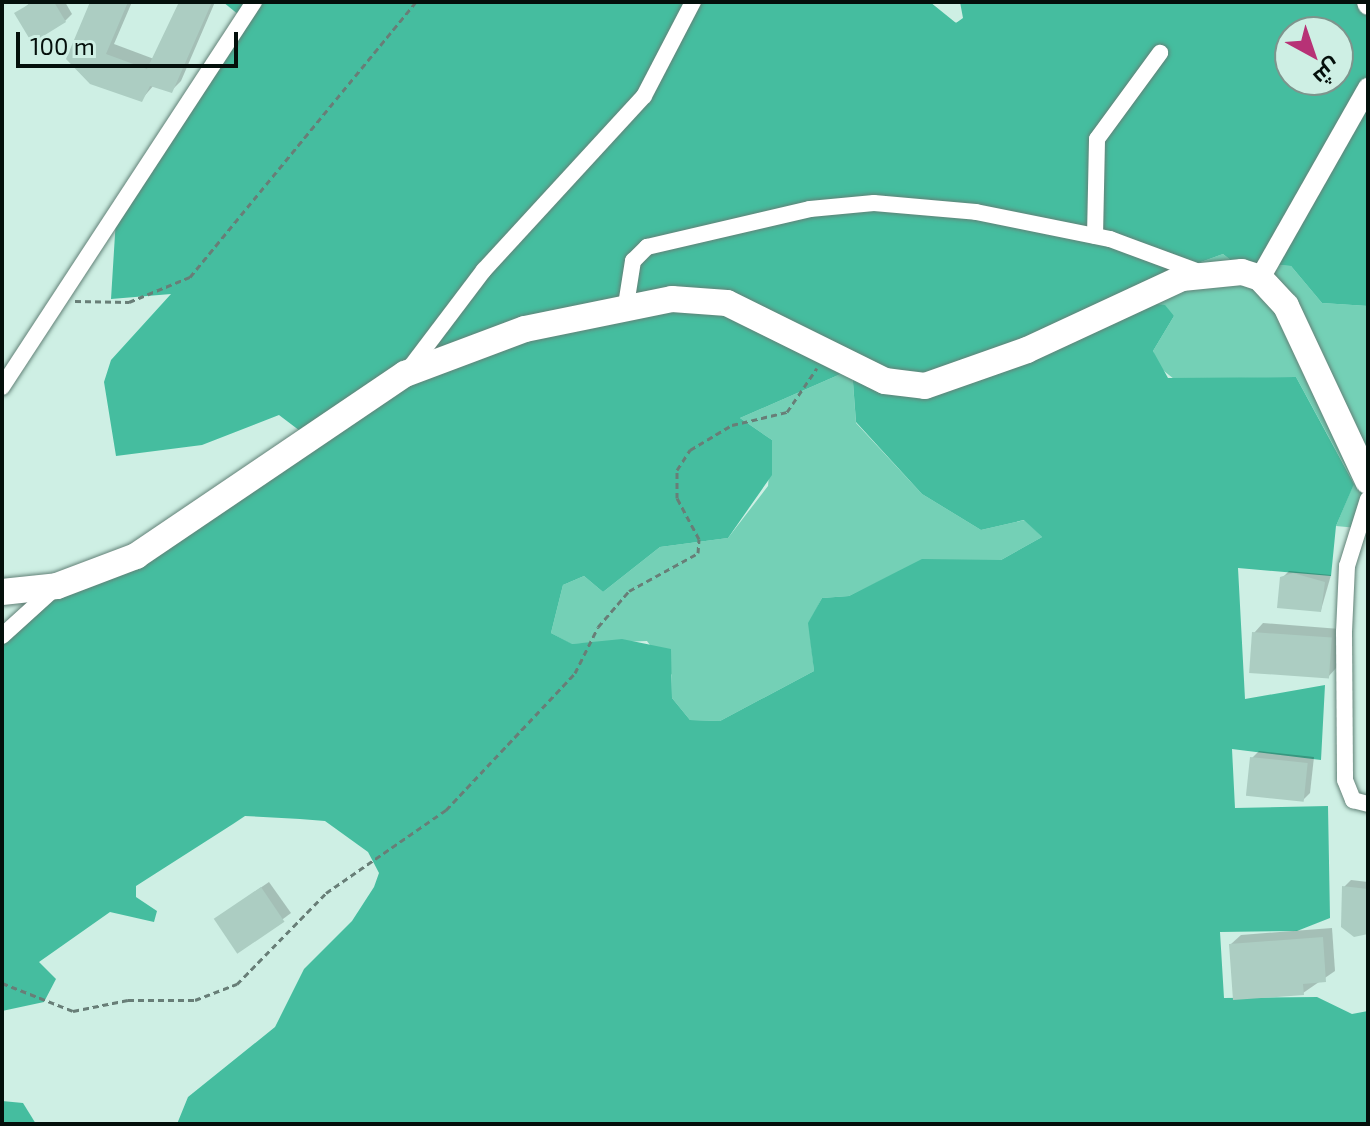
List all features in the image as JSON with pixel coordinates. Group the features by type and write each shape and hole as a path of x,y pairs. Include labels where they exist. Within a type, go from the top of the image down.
{"main road":[{"path":"2,592 57,586 106,571 164,540 405,374 525,329 626,305 684,298 727,303 885,381 925,386 993,364 1201,273 1260,278 1286,306 1368,481"}],"street":[{"path":"2,387 64,301 254,2"},
{"path":"405,374 484,270 644,96 693,2"},
{"path":"1095,236 1097,139 1160,53"},
{"path":"1260,278 1368,88"},
{"path":"626,305 633,261 647,247 810,209 874,203 976,212 1095,236 1201,273"},
{"path":"1368,499 1347,566 1344,632 1345,780 1353,800 1368,804"},
{"path":"2,636 57,586"}],"path":[{"path":"64,301 129,302 190,277 416,2"},
{"path":"2,983 73,1011 128,1000 195,1000 237,984 326,893 446,810 575,673 598,627 629,591 698,553 699,539 677,498 677,470 690,450 732,425 787,412 807,392 826,352"}],"green space":[{"path":"223,2 930,2 956,23 963,18 960,2 1368,2 1368,306 1322,303 1291,266 1233,262 1223,254 1165,275 1138,302 1165,305 1174,316 1153,351 1168,378 1296,377 1354,484 1336,526 1331,576 1238,568 1245,699 1325,685 1321,760 1232,749 1235,808 1328,806 1330,918 1297,931 1220,932 1224,998 1317,997 1352,1014 1368,1011 1368,1124 177,1124 188,1097 275,1027 304,969 352,921 374,887 379,873 368,852 325,821 245,816 136,886 136,897 157,911 154,922 110,912 39,962 56,979 44,1002 2,1011 2,642 51,598 308,437 279,415 202,445 116,456 104,382 111,360 171,294 111,299 117,202 239,15","holes":["852,369 856,422 922,494 981,530 1024,520 1042,537 1001,560 922,559 849,596 822,598 808,623 814,671 720,721 690,720 672,698 671,649 622,639 572,644 551,633 563,585 584,576 603,592 660,547 728,538 772,475 772,440 740,418"]},
{"path":"1223,254 1233,262 1291,266 1322,303 1368,306 1368,529 1336,526 1354,483 1296,377 1174,379 1159,367 1153,351 1174,316 1138,302 1165,275"},
{"path":"852,369 856,423 922,494 981,530 1025,520 1042,537 1001,560 922,560 849,596 822,598 809,623 814,671 720,721 690,720 672,698 672,675 647,641 571,644 551,633 563,585 584,576 603,592 660,547 728,538 768,486 772,440 740,418"},
{"path":"2,1101 23,1103 36,1124 2,1124"}],"building":[{"path":"33,2 54,2 66,22 32,43 14,13"},
{"path":"90,2 128,2 106,54 147,69 179,2 212,2 172,93 150,86 142,102 90,84 66,59"},
{"path":"1293,573 1325,582 1321,612 1277,608 1280,577"},
{"path":"1252,632 1332,638 1329,678 1249,673"},
{"path":"1250,757 1308,763 1304,802 1246,796"},
{"path":"1342,886 1368,889 1368,934 1354,937 1341,927"},
{"path":"261,887 284,922 237,954 214,919"},
{"path":"1323,937 1326,982 1303,984 1304,995 1233,1000 1229,944"}]}
